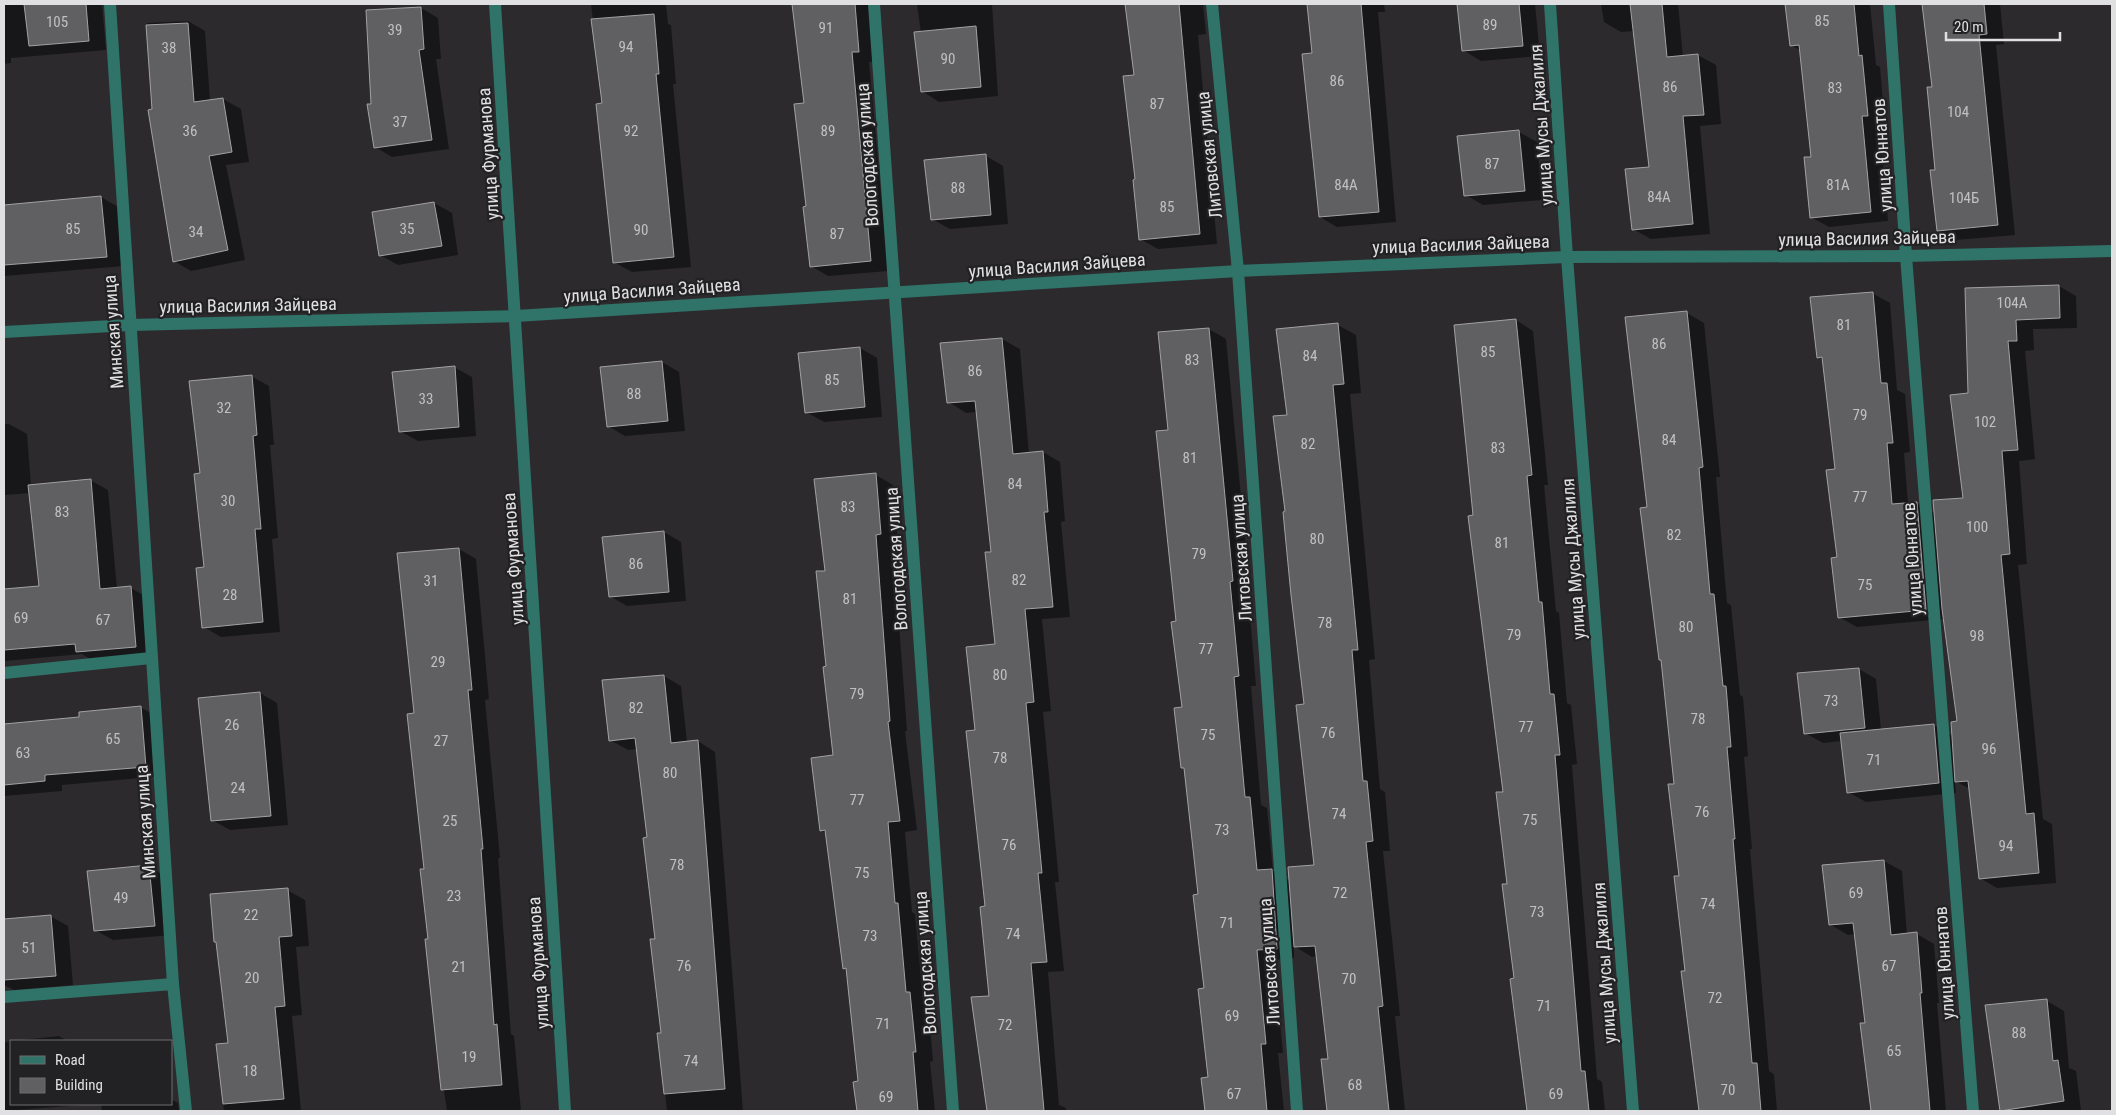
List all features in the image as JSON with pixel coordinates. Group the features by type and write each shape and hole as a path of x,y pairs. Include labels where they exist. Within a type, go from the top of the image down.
{"street":[{"name":"Минская улица","path":"110,4 173,984 186,1111"},
{"name":"улица Фурманова","path":"495,4 565,1111"},
{"name":"Вологодская улица","path":"874,4 953,1111"},
{"name":"Литовская улица","path":"1212,4 1238,271 1297,1111"},
{"name":"улица Мусы Джалиля","path":"1550,4 1567,257 1633,1111"},
{"name":"улица Юннатов","path":"1889,4 1906,256 1973,1111"},
{"name":"улица Василия Зайцева","path":"4,332 130,325 516,316 1238,271 1567,257 1906,256 2112,251"},
{"path":"4,673 151,658"},
{"path":"4,997 173,984"}],"building":[{"path":"24,4 86,4 89,41 29,46"},
{"path":"792,4 855,4 859,52 852,52 871,261 810,267 803,207 806,206 794,104 804,103"},
{"path":"1125,4 1179,4 1200,234 1139,240 1133,180 1135,179 1123,76 1134,75"},
{"path":"1307,4 1361,4 1379,212 1319,217 1302,54 1312,53"},
{"path":"1457,4 1519,4 1523,46 1462,51"},
{"path":"1630,4 1662,4 1667,57 1698,54 1704,115 1683,116 1693,224 1632,230 1625,169 1649,167"},
{"path":"1785,4 1854,4 1859,56 1862,55 1868,116 1862,116 1871,212 1810,218 1804,157 1811,157 1799,45 1790,46"},
{"path":"1922,4 1984,4 1987,34 1979,35 1998,225 1937,231 1930,170 1935,170 1927,87 1932,87"},
{"path":"421,7 424,49 419,50 432,140 374,148 367,104 371,104 366,10"},
{"path":"654,14 659,74 656,74 674,257 613,263 596,104 602,103 591,19"},
{"path":"188,23 194,102 223,98 232,152 209,156 228,250 173,262 148,110 152,109 146,25"},
{"path":"976,26 981,87 921,92 914,32"},
{"path":"1519,130 1525,191 1464,196 1457,136"},
{"path":"986,154 991,215 931,220 924,160"},
{"path":"101,196 107,257 4,265 4,205"},
{"path":"434,202 442,246 379,256 372,212"},
{"path":"2059,285 2060,318 2016,320 2017,341 2008,341 2018,450 2002,451 2010,554 2001,555 2026,814 2034,813 2039,873 1979,879 1968,781 1955,782 1951,722 1957,721 1942,609 1933,500 1963,498 1950,395 1968,393 1965,288"},
{"path":"1873,292 1881,383 1887,383 1893,443 1887,443 1892,504 1917,502 1926,610 1838,618 1831,558 1837,557 1826,470 1835,469 1822,357 1817,358 1810,297"},
{"path":"1687,311 1703,467 1699,468 1710,594 1714,594 1723,686 1726,686 1731,747 1727,747 1735,839 1733,839 1752,1063 1757,1063 1761,1111 1699,1111 1681,971 1685,971 1674,876 1679,876 1668,784 1674,784 1661,660 1659,660 1640,508 1647,507 1625,317"},
{"path":"1516,319 1532,475 1527,476 1539,602 1542,602 1550,694 1554,694 1560,755 1555,755 1581,1071 1585,1071 1589,1111 1527,1111 1510,979 1514,978 1502,884 1507,884 1496,792 1503,792 1468,516 1473,515 1454,325"},
{"path":"1338,323 1344,384 1333,385 1358,650 1352,650 1363,781 1367,781 1373,841 1366,842 1383,1006 1378,1007 1389,1111 1327,1111 1321,1059 1328,1059 1315,946 1294,947 1288,867 1314,865 1296,705 1304,704 1291,595 1283,512 1285,511 1273,416 1287,415 1276,329"},
{"path":"1209,328 1233,581 1230,582 1239,676 1234,677 1245,797 1250,797 1257,870 1272,869 1277,949 1257,950 1266,1044 1261,1044 1267,1111 1205,1111 1201,1078 1208,1077 1198,989 1204,988 1193,895 1198,894 1184,768 1181,768 1174,708 1182,707 1171,622 1176,621 1156,431 1168,430 1158,332"},
{"path":"1002,338 1013,454 1043,451 1048,512 1044,512 1053,607 1025,609 1034,702 1026,703 1042,873 1038,873 1047,962 1031,963 1044,1111 987,1111 971,997 989,996 980,907 985,906 966,731 975,730 966,647 995,644 985,552 991,552 975,401 947,403 940,343"},
{"path":"860,347 865,407 805,413 798,353"},
{"path":"662,361 668,421 607,427 600,367"},
{"path":"455,366 459,427 399,432 392,372"},
{"path":"252,375 257,435 253,436 261,529 255,529 263,622 202,628 196,568 204,567 194,474 200,473 189,381"},
{"path":"876,473 881,534 876,535 890,721 888,722 900,821 888,822 895,903 898,903 906,992 910,992 916,1052 913,1052 918,1111 857,1111 853,1082 858,1081 846,968 843,969 825,830 820,831 811,758 833,755 823,667 826,666 816,571 825,571 814,479"},
{"path":"91,479 100,589 131,586 136,647 76,652 75,644 4,650 4,589 39,586 28,485"},
{"path":"664,531 669,592 609,597 602,537"},
{"path":"459,548 472,690 468,690 483,849 481,849 494,1025 497,1024 502,1085 441,1090 425,939 428,939 420,869 424,869 407,714 414,713 397,553"},
{"path":"1859,668 1865,728 1804,734 1797,673"},
{"path":"664,675 671,743 698,740 725,1089 664,1094 657,1033 661,1033 650,939 655,939 643,838 647,837 635,738 609,741 602,680"},
{"path":"260,692 271,816 211,821 198,698"},
{"path":"141,706 146,767 45,775 45,781 4,785 4,724 79,717 79,712"},
{"path":"1934,724 1939,783 1847,793 1840,733"},
{"path":"1884,860 1891,935 1917,932 1930,1111 1871,1111 1860,1023 1865,1023 1853,923 1829,925 1822,865"},
{"path":"149,865 155,926 94,931 87,871"},
{"path":"288,888 292,936 279,937 285,1006 275,1007 284,1099 223,1104 216,1044 228,1043 216,942 214,942 210,894"},
{"path":"51,915 56,976 4,980 4,919"},
{"path":"2047,999 2053,1061 2058,1060 2064,1101 2000,1111 1985,1005"}]}
